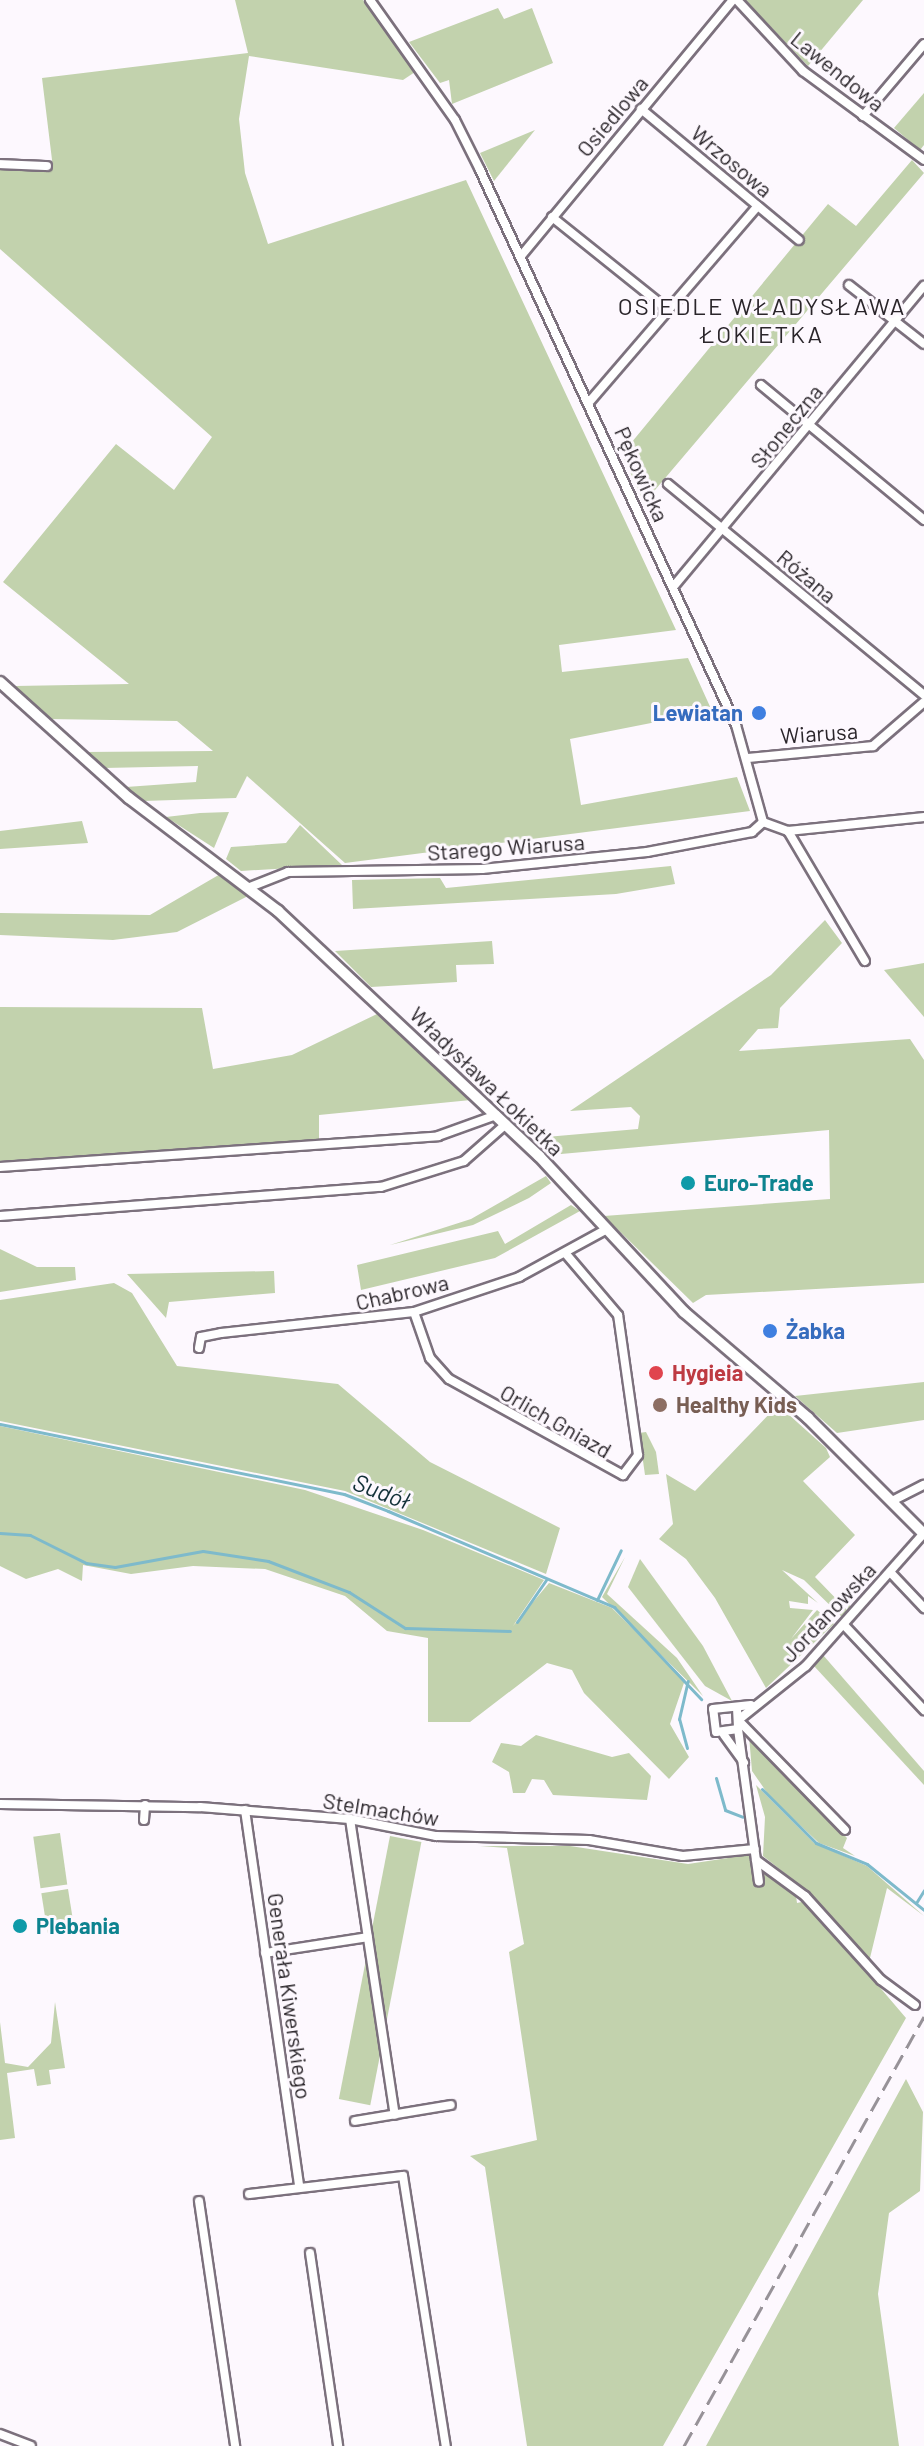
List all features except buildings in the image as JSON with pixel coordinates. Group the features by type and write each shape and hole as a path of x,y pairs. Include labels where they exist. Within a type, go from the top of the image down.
{"street":[{"name":"Pękowicka","path":"370,0 457,124 521,256 590,401 748,758 763,822"},
{"name":"Osiedlowa","path":"521,256 735,0"},
{"name":"Lawendowa","path":"735,0 803,71 924,160"},
{"path":"863,116 924,44"},
{"name":"Wrzosowa","path":"641,109 799,240"},
{"path":"0,164 47,166"},
{"path":"590,401 758,206"},
{"path":"552,217 668,310"},
{"path":"849,285 924,344"},
{"name":"Słoneczna","path":"673,587 724,530 924,286"},
{"path":"761,385 924,520"},
{"name":"Różana","path":"668,484 924,695"},
{"name":"Władysława Łokietka","path":"1,683 129,798 250,887 506,1124 684,1312 892,1501 924,1534"},
{"name":"Wiarusa","path":"748,758 873,746 924,702"},
{"path":"763,822 788,831 924,817"},
{"name":"Starego Wiarusa","path":"250,887 288,872 482,869 647,852 752,832 763,822"},
{"path":"788,831 865,961"},
{"path":"0,1167 438,1136 496,1115"},
{"path":"0,1216 381,1187 464,1161 506,1124"},
{"name":"Chabrowa","path":"199,1348 201,1337 221,1333 414,1312 566,1254 607,1229"},
{"name":"Orlich Gniazd","path":"414,1312 430,1358 449,1379 623,1475 638,1455 618,1315 566,1254"},
{"path":"892,1501 924,1485"},
{"name":"Jordanowska","path":"752,1705 806,1666 924,1534"},
{"path":"890,1572 924,1608"},
{"path":"844,1625 924,1710"},
{"path":"744,1764 724,1735 713,1729 711,1714 720,1704 737,1708 752,1705"},
{"path":"724,1735 740,1723 752,1705"},
{"path":"737,1708 759,1882"},
{"path":"740,1723 845,1830"},
{"name":"Stelmachów","path":"0,1804 145,1805 245,1810 350,1819 436,1836 581,1839 683,1856 755,1849"},
{"path":"144,1820 145,1805"},
{"name":"Generała Kiwerskiego","path":"245,1810 299,2187"},
{"path":"350,1819 395,2115"},
{"path":"756,1860 805,1896 881,1980 915,2005"},
{"path":"265,1953 368,1937"},
{"path":"355,2121 451,2105"},
{"path":"249,2194 403,2176 446,2446"},
{"path":"199,2201 235,2446"},
{"path":"310,2253 338,2446"},
{"path":"0,2434 31,2446"}],"green space":[{"path":"235,0 363,0 415,72 403,80 249,56 239,119 245,173 268,244 466,180 676,630 559,645 562,672 688,658 712,711 570,739 581,805 737,777 750,811 345,863 247,776 236,798 143,801 126,787 196,782 198,766 104,768 83,752 213,751 177,721 48,719 15,686 129,684 3,582 116,444 174,490 212,437 0,249 0,167 53,168 42,78 248,53"},
{"path":"745,0 863,0 808,66"},
{"path":"498,8 504,19 532,8 553,63 452,104 449,80 440,83 409,42"},
{"path":"924,93 924,145 920,150 894,128"},
{"path":"535,130 494,181 480,153"},
{"path":"912,160 924,173 644,503 622,454 828,204 856,226"},
{"path":"229,812 214,848 166,817 200,813"},
{"path":"82,821 88,843 0,849 0,831"},
{"path":"300,825 342,865 241,871 226,859 231,847 286,843"},
{"path":"671,866 675,884 616,894 353,909 352,880 440,878 446,888"},
{"path":"222,873 248,896 177,932 113,940 0,935 0,913 150,915"},
{"path":"825,920 842,943 780,1008 778,1028 758,1029 739,1051 910,1039 924,1060 924,1283 706,1295 693,1303 604,1216 830,1199 829,1130 561,1154 546,1137 638,1129 640,1116 631,1107 570,1111 771,975"},
{"path":"492,941 494,964 456,965 457,982 371,987 335,951"},
{"path":"924,963 924,1017 884,970"},
{"path":"0,1007 202,1008 213,1069 292,1055 377,1014 471,1100 319,1115 319,1139 0,1161"},
{"path":"546,1176 551,1183 529,1198 473,1225 390,1245 471,1219"},
{"path":"571,1205 580,1211 495,1258 361,1290 357,1265 498,1231 505,1244"},
{"path":"0,1249 37,1267 75,1267 76,1280 0,1292"},
{"path":"274,1271 275,1293 169,1302 166,1318 127,1274"},
{"path":"114,1283 132,1293 177,1366 338,1384 430,1462 560,1528 546,1574 345,1491 0,1421 0,1300"},
{"path":"924,1382 924,1420 837,1433 795,1396"},
{"path":"778,1405 826,1448 830,1457 803,1481 855,1535 815,1577 847,1610 850,1601 850,1608 842,1617 804,1580 782,1570 818,1603 808,1596 808,1604 789,1601 790,1608 813,1610 791,1639 817,1610 834,1624 766,1688 715,1598 686,1559 659,1539 673,1524 666,1474 695,1491"},
{"path":"0,1426 305,1490 423,1530 544,1580 513,1626 549,1583 612,1608 685,1680 670,1724 689,1757 669,1779 584,1693 572,1670 547,1663 470,1722 428,1722 428,1638 387,1631 345,1596 265,1569 193,1566 131,1574 83,1565 82,1581 58,1569 26,1579 0,1566"},
{"path":"646,1432 656,1452 659,1474 645,1475 639,1433"},
{"path":"625,1557 607,1594 677,1658 703,1696 602,1597"},
{"path":"640,1559 703,1646 732,1701 705,1686 628,1587"},
{"path":"823,1655 924,1771 924,1785 814,1666"},
{"path":"536,1735 612,1757 629,1753 651,1776 647,1800 553,1795 544,1780 532,1779 525,1793 513,1793 509,1772 492,1762 501,1743 521,1746"},
{"path":"749,1736 847,1838 843,1848 855,1856 819,1843 770,1797 752,1771"},
{"path":"756,1785 814,1843 867,1866 924,1916 887,1888 869,1962 801,1886 763,1856 765,1817"},
{"path":"60,1833 67,1884 40,1888 33,1837"},
{"path":"390,1836 421,1842 370,2105 339,2099"},
{"path":"480,1846 570,1846 688,1864 748,1855 795,1888 797,1903 806,1901 906,2018 663,2446 527,2446 485,2167 470,2156 537,2140 509,1952 524,1944 507,1848"},
{"path":"68,1889 74,1929 48,1933 41,1893"},
{"path":"55,2002 65,2068 49,2070 51,2084 37,2086 34,2069 7,2073 15,2138 0,2140 0,2022 5,2063 28,2067 51,2043"},
{"path":"906,2079 923,2112 920,2191 889,2213 878,2294 899,2446 706,2446"}],"waterway":[{"name":"Sudół","path":"0,1424 344,1494 388,1511 614,1607 701,1699"},
{"path":"0,1533 30,1535 86,1563 115,1567 203,1551 268,1561 349,1592 405,1628 510,1631"},
{"path":"597,1600 621,1550"},
{"path":"517,1622 546,1580"},
{"path":"687,1748 679,1719 688,1681"},
{"path":"716,1778 725,1810 743,1817"},
{"name":"Sudół","path":"762,1789 816,1843 867,1864 924,1910"},
{"path":"916,1903 924,1890"}],"railway":[{"path":"684,2446 924,2017"}],"place":[{"name":"Lewiatan","path":"759,713"},
{"name":"Euro-Trade","path":"688,1183"},
{"name":"Żabka","path":"770,1331"},
{"name":"Hygieia","path":"656,1373"},
{"name":"Healthy Kids","path":"660,1405"},
{"name":"Plebania","path":"20,1926"}],"district":[{"name":"OSIEDLE WŁADYSŁAWA ŁOKIETKA","path":"762,320"}]}
